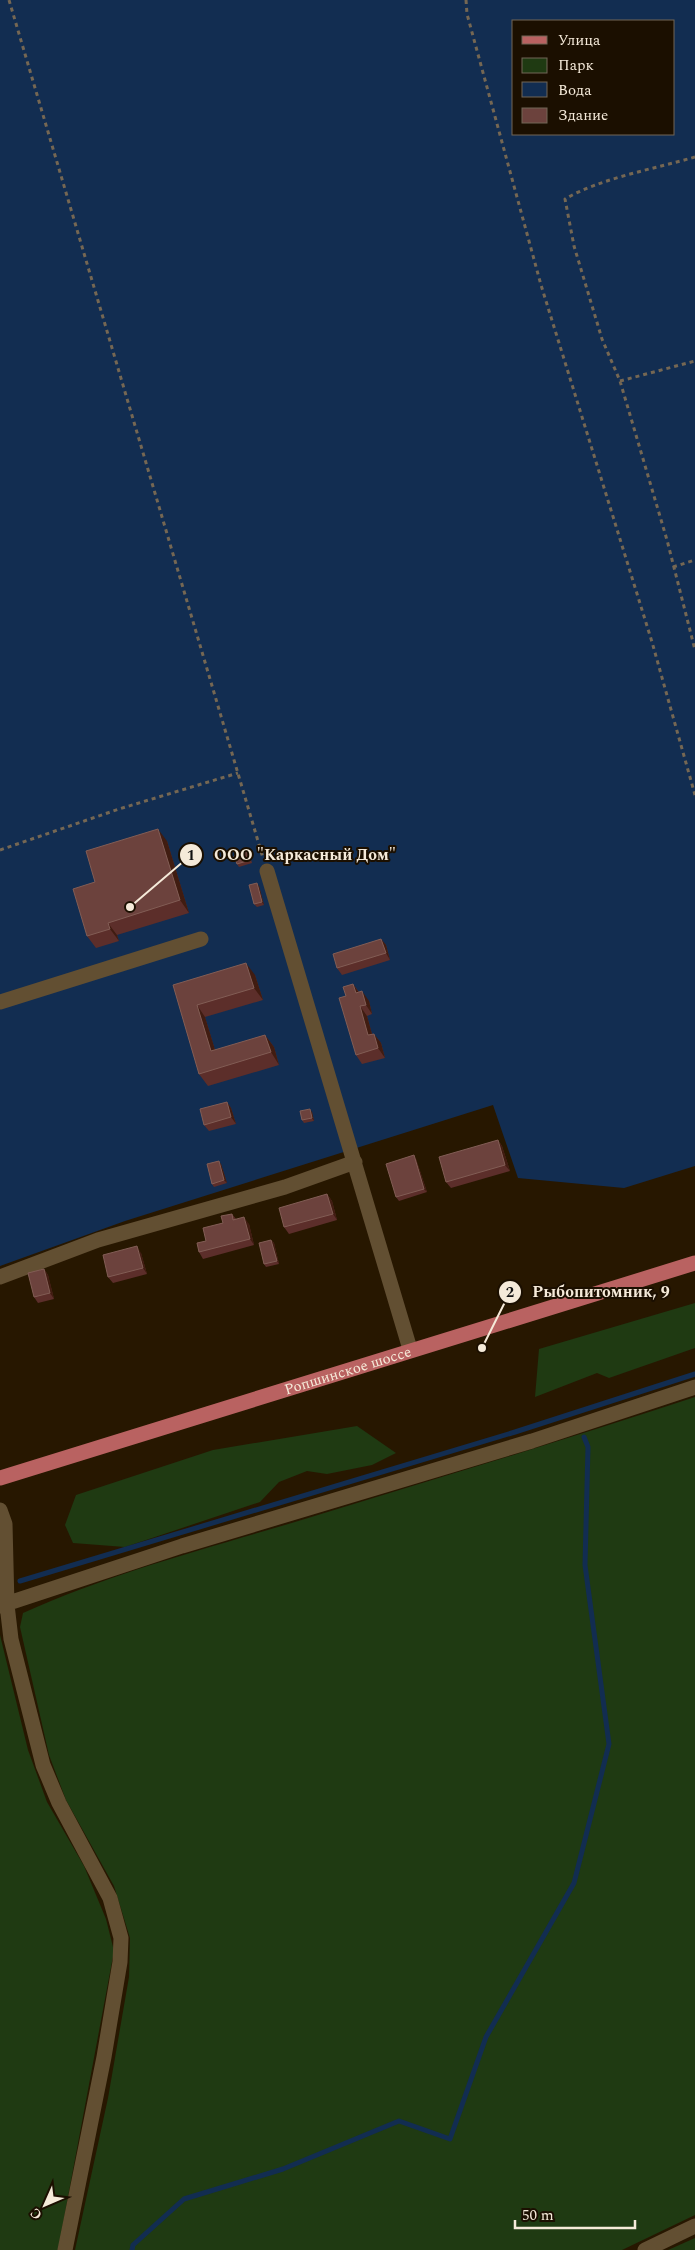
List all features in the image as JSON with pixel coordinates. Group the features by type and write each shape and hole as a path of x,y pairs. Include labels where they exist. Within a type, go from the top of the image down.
{"main road":[{"name":"Ропшинское шоссе","path":"0,1478 410,1349 695,1262"}],"street":[{"path":"267,871 410,1349"},
{"path":"0,1002 202,939"},
{"path":"0,1276 98,1240 285,1187 355,1162"},
{"path":"4,1606 182,1546 532,1440 695,1387"},
{"path":"0,1510 5,1524 4,1606 43,1765 59,1803 110,1898 121,1938 120,1962 104,2057 65,2250"},
{"path":"645,2250 695,2226"}],"path":[{"path":"9,0 267,871"},
{"path":"466,0 467,14 541,285 652,642 695,795"},
{"path":"695,157 612,181 576,193 565,199 574,246 602,338 620,380 695,650"},
{"path":"620,380 695,360"},
{"path":"673,567 695,560"},
{"path":"0,850 119,809 238,773"}],"green space":[{"path":"695,1303 695,1348 609,1378 597,1373 535,1397 539,1349"},
{"path":"695,1397 695,2215 622,2250 75,2250 108,2098 129,1977 130,1938 114,1886 66,1800 49,1755 20,1627 23,1613 89,1586 157,1563 495,1461"},
{"path":"357,1426 396,1453 372,1465 327,1474 307,1471 279,1482 260,1502 125,1547 73,1543 65,1525 76,1495 213,1450"},
{"path":"0,1635 28,1750 47,1802 84,1866 106,1919 114,1951 58,2250 0,2250"},
{"path":"695,2238 695,2250 668,2250"}],"water":[{"path":"0,0 695,0 695,1166 624,1188 518,1178 493,1105 125,1221 0,1266"}],"building":[{"path":"158,829 180,900 108,923 110,929 87,936 73,889 95,882 86,851"},
{"path":"247,852 250,860 237,864 234,856"},
{"path":"257,883 262,902 254,904 249,885"},
{"path":"381,939 386,953 337,968 333,954"},
{"path":"246,963 254,988 197,1005 211,1051 265,1035 271,1052 199,1074 173,985"},
{"path":"353,984 356,993 362,991 366,1005 360,1006 368,1035 374,1034 378,1048 356,1055 339,998 346,996 343,987"},
{"path":"227,1102 231,1117 204,1125 200,1109"},
{"path":"310,1109 312,1118 302,1120 300,1111"},
{"path":"498,1140 505,1165 446,1182 439,1157"},
{"path":"414,1155 424,1189 396,1197 386,1164"},
{"path":"219,1161 224,1180 212,1184 207,1164"},
{"path":"327,1194 333,1214 284,1227 279,1208"},
{"path":"232,1214 233,1220 244,1217 250,1239 199,1252 197,1243 206,1241 203,1228 223,1223 221,1216"},
{"path":"271,1240 277,1261 264,1264 259,1243"},
{"path":"137,1246 143,1268 108,1277 103,1255"},
{"path":"44,1269 50,1293 34,1297 28,1273"}],"waterway":[{"path":"20,1581 515,1432 695,1374"},
{"path":"132,2250 133,2245 184,2199 283,2169 399,2121 450,2139 486,2037 574,1883 609,1744 585,1565 588,1447 584,1437"}],"place":[{"name":"ООО \"Каркасный Дом\"","path":"130,907"},
{"name":"Рыбопитомник, 9","path":"482,1348"}]}
